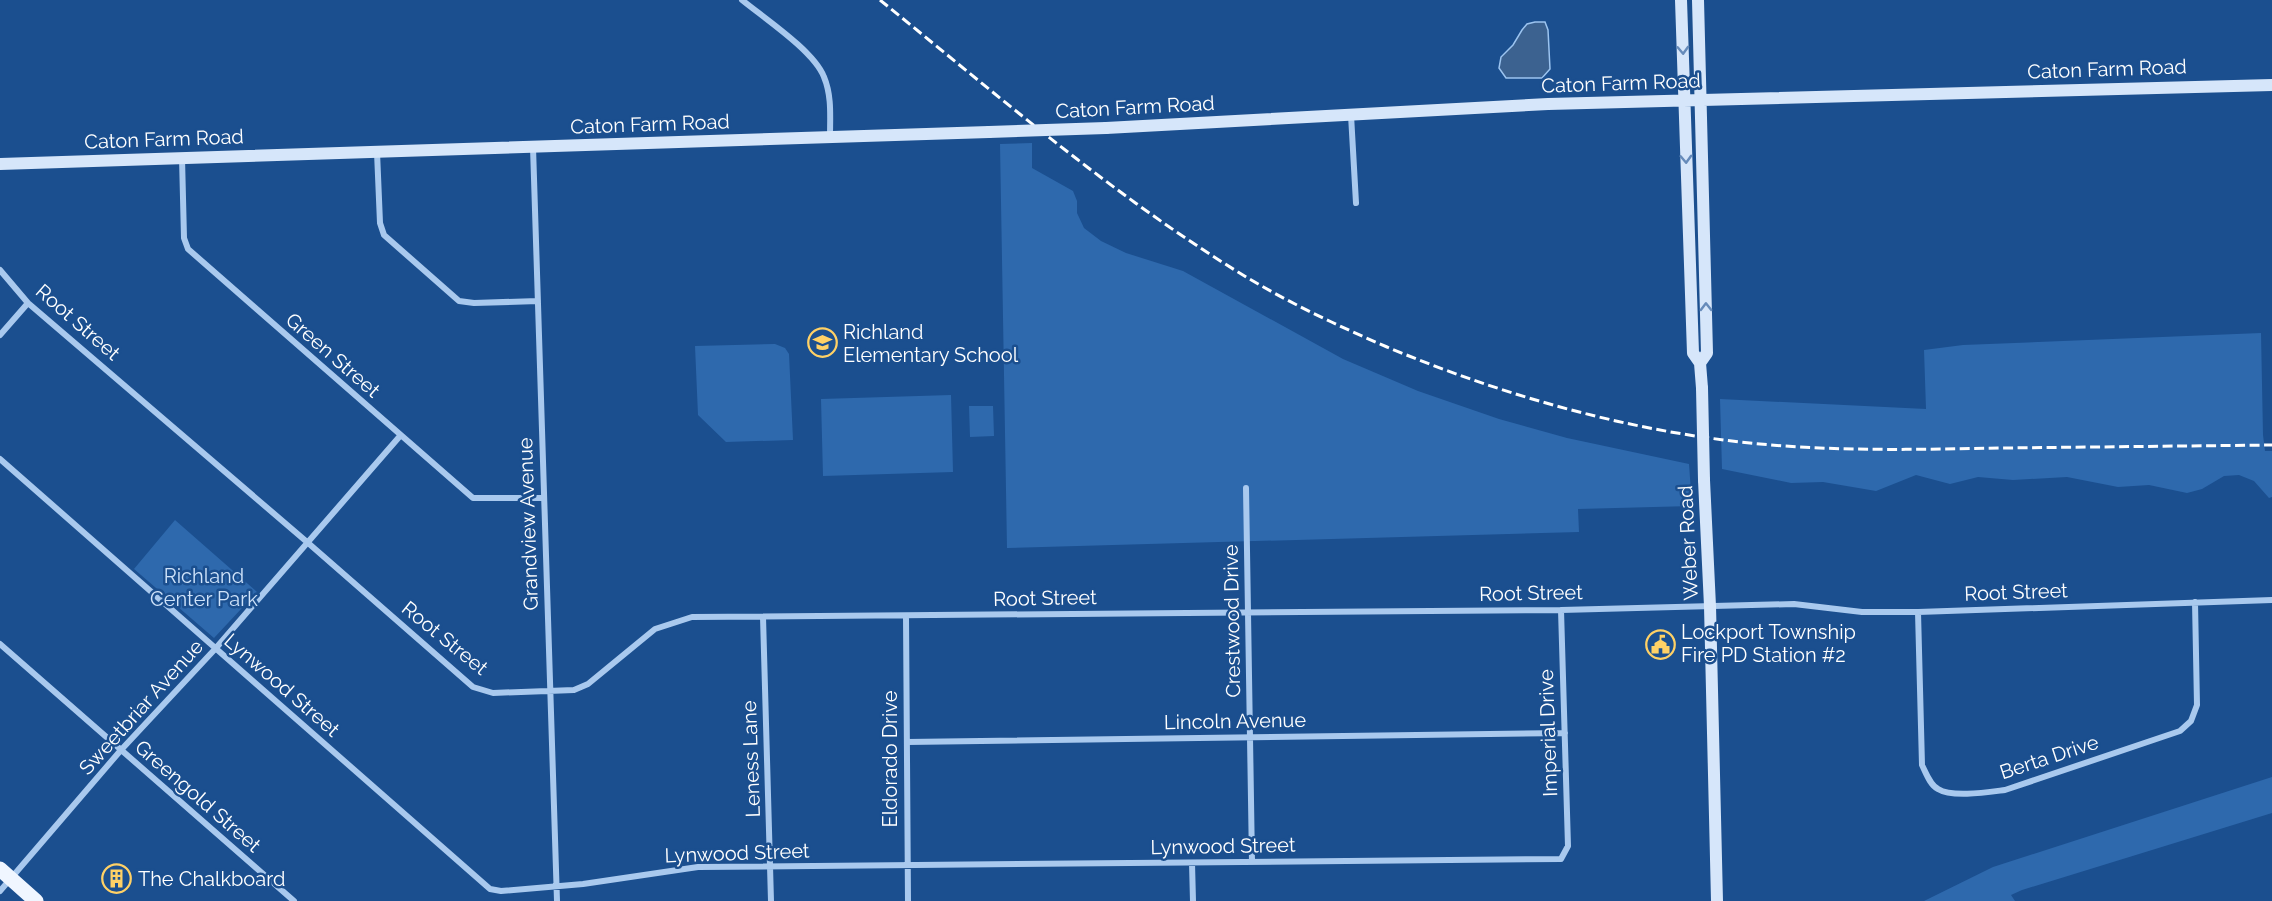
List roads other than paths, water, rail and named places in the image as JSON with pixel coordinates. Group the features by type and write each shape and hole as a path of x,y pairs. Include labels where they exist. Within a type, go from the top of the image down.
{"main road":[{"path":"5,874 36,901"}],"street":[{"path":"742,0 811,57 824,75 830,96 830,137"},
{"name":"Weber Road","path":"1681,0 1693,353 1700,363 1702,388 1717,901"},
{"name":"Weber Road","path":"1698,0 1707,353 1700,363"},
{"name":"Caton Farm Road","path":"0,164 1106,128 1351,114 1684,100 2272,85"},
{"path":"1351,114 1356,203"},
{"name":"Grandview Avenue","path":"533,147 557,901"},
{"path":"377,152 380,223 384,235 459,301 474,303 538,301"},
{"name":"Green Street","path":"182,158 184,238 188,249 473,498 544,498"},
{"name":"Root Street","path":"0,270 28,303 308,542 473,687 493,693 574,690 588,684 655,629 692,617 1561,610 1794,604 1862,612 1918,612 2272,600"},
{"path":"0,335 28,303"},
{"name":"Sweetbriar Avenue","path":"0,891 5,874 216,648 400,436"},
{"name":"Lynwood Street","path":"0,459 490,889 501,891 556,886 698,867 1561,859 1564,854"},
{"name":"Crestwood Drive","path":"1246,488 1252,862"},
{"name":"Berta Drive","path":"1918,612 1922,765 1931,783 1938,790 1952,793 1986,793 2005,790 2180,731 2191,721 2197,705 2195,602"},
{"name":"Imperial Drive","path":"1561,610 1568,846 1564,854"},
{"name":"Eldorado Drive","path":"906,616 908,901"},
{"name":"Leness Lane","path":"763,617 771,901"},
{"name":"Greengold Street","path":"0,644 294,901"},
{"name":"Lincoln Avenue","path":"907,742 1565,733"},
{"path":"1192,863 1193,901"}],"railway":[{"path":"880,0 1054,142 1144,209 1238,272 1292,303 1349,330 1487,385 1589,415 1694,436 1747,443 1851,449 2272,445"}],"place":[{"name":"Richland Elementary School","path":"822,343"},
{"name":"Lockport Township Fire PD Station #2","path":"1660,644"},
{"name":"The Chalkboard","path":"117,879"}],"park label":[{"name":"Richland Center Park","path":"204,588"}]}
